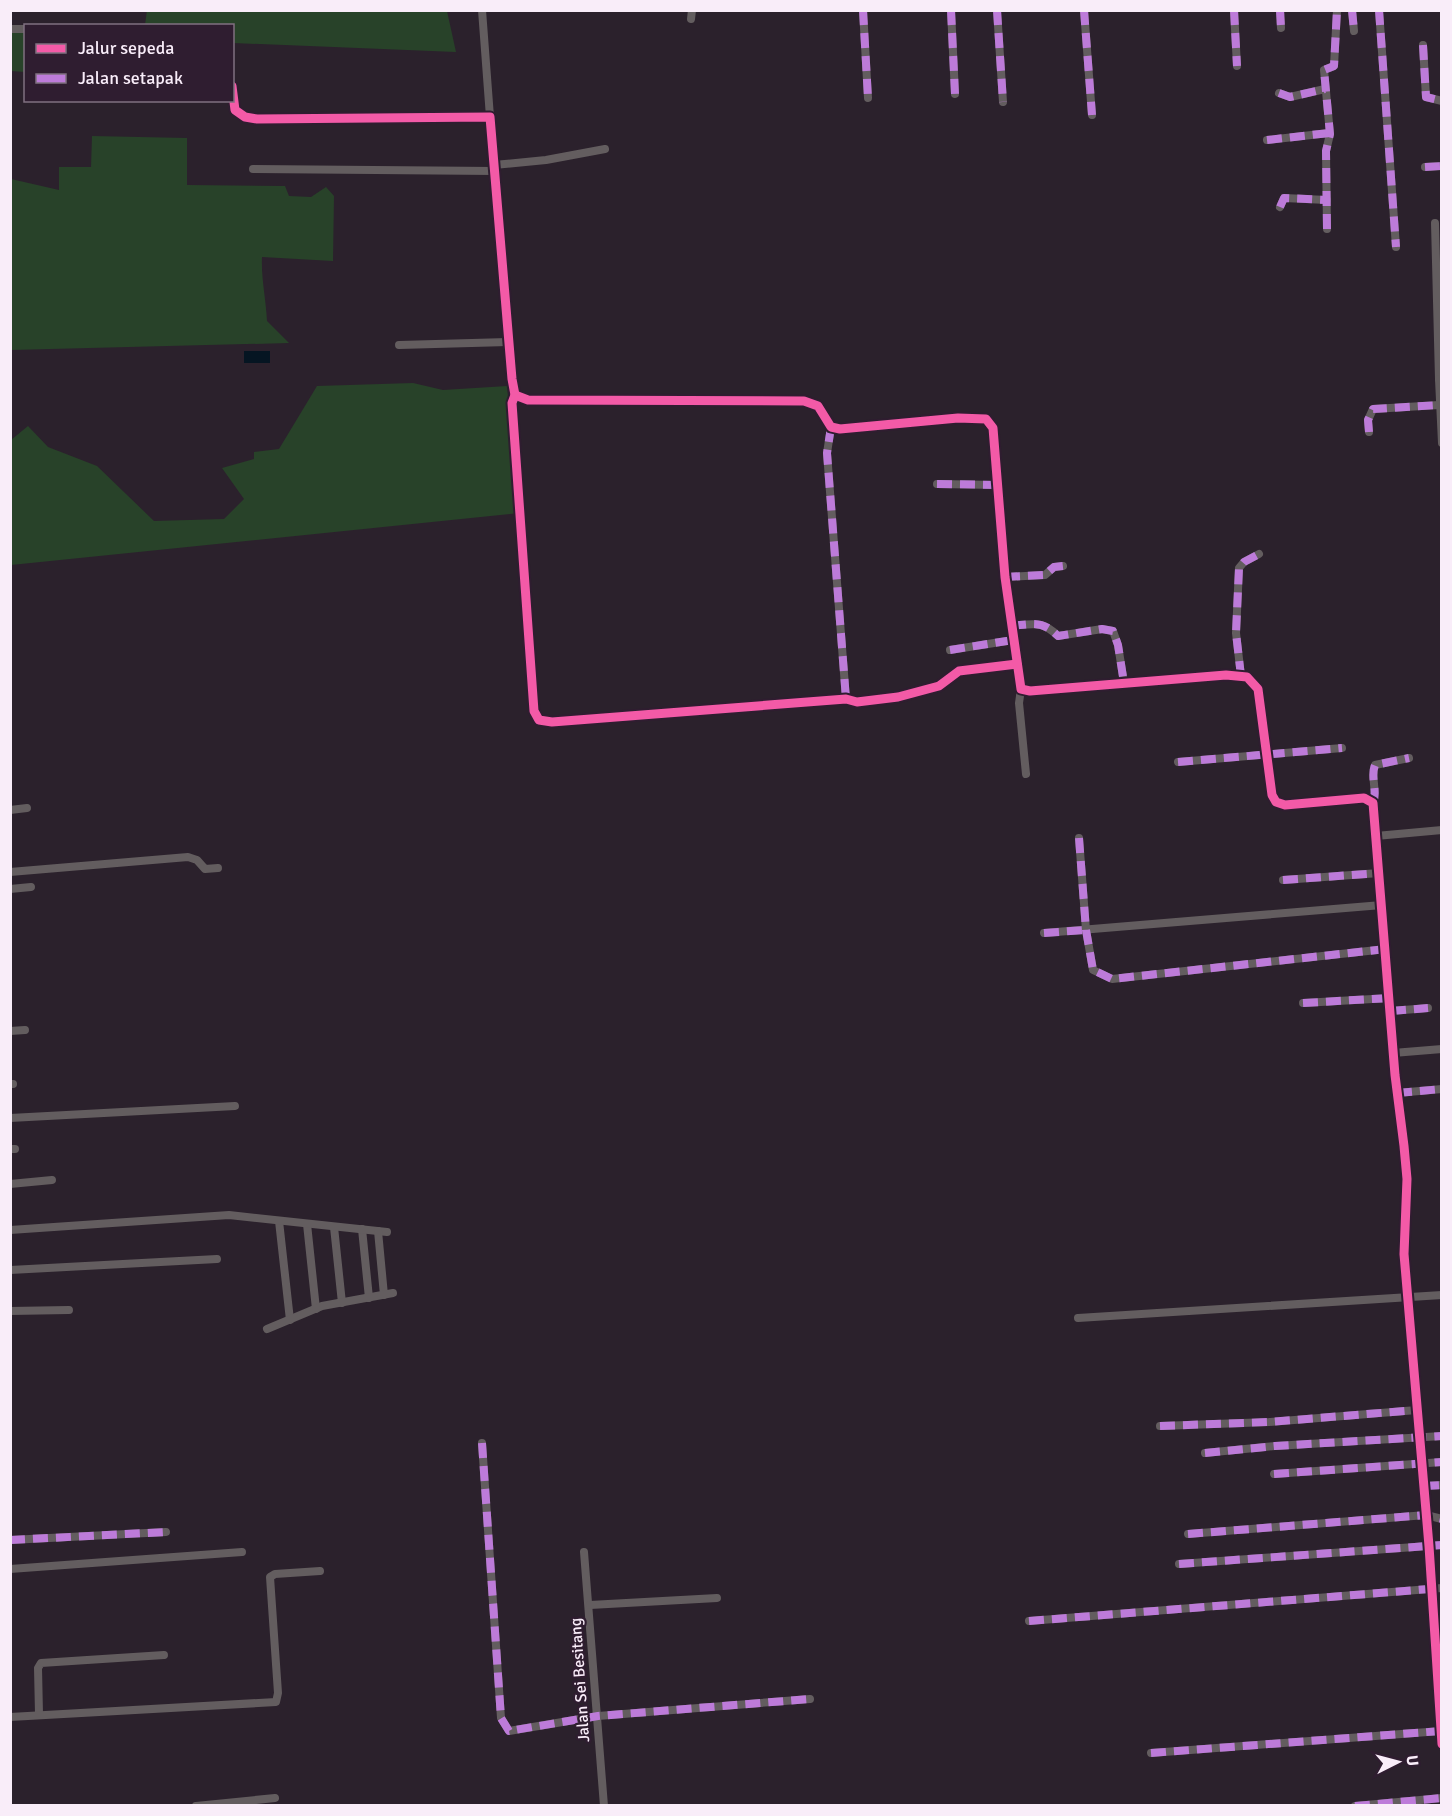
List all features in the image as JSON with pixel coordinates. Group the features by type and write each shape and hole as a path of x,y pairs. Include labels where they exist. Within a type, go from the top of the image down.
{"street":[{"path":"482,10 508,342 515,395 513,403 534,711 538,720 552,722 846,699 857,702 898,697 939,686 959,671 1017,664"},
{"path":"863,10 868,98"},
{"path":"951,10 955,94"},
{"path":"997,10 1003,102"},
{"path":"1084,10 1092,115"},
{"path":"1234,10 1237,66"},
{"path":"1280,10 1281,28"},
{"path":"1327,229 1326,151 1329,133 1324,70 1332,67 1335,62 1337,10"},
{"path":"1352,10 1354,32"},
{"path":"1378,10 1395,247"},
{"path":"1423,45 1426,97 1442,101"},
{"path":"1279,93 1290,97 1326,89"},
{"path":"234,102 235,110 245,117 257,119 490,117"},
{"path":"1267,140 1329,133"},
{"path":"253,169 495,168 605,149"},
{"path":"1425,166 1442,166"},
{"path":"1280,207 1284,198 1327,200"},
{"path":"1435,223 1442,443"},
{"path":"399,345 508,342"},
{"path":"515,395 528,400 804,401 818,406 831,427 827,464 846,699"},
{"path":"1369,432 1368,420 1373,409 1439,405"},
{"path":"831,427 840,429 958,418 986,419 993,428 1005,577 1021,689 1019,703 1026,774"},
{"path":"937,484 999,485"},
{"path":"1241,676 1236,633 1239,568 1244,562 1259,554"},
{"path":"1005,577 1044,574 1054,567 1063,566"},
{"path":"1011,626 1043,624 1058,636 1102,629 1113,631 1118,645 1124,683"},
{"path":"950,650 1013,640"},
{"path":"1021,689 1030,691 1241,676 1251,680 1258,689 1272,795 1280,804 1364,798 1372,803"},
{"path":"1178,762 1342,748"},
{"path":"1409,758 1377,764 1374,767 1376,794 1372,803 1393,1053 1407,1179 1404,1237 1429,1546 1430,1588 1438,1645 1442,1744"},
{"path":"10,810 27,808"},
{"path":"1376,836 1442,830"},
{"path":"1079,838 1086,930 1093,970 1112,978 1386,949"},
{"path":"10,872 188,857 197,860 206,869 218,868"},
{"path":"1283,880 1379,873"},
{"path":"10,889 31,887"},
{"path":"1044,933 1382,905"},
{"path":"1303,1003 1390,998"},
{"path":"1390,1011 1428,1008"},
{"path":"10,1031 25,1029"},
{"path":"1393,1053 1442,1049"},
{"path":"1397,1094 1442,1089"},
{"path":"10,1118 234,1106"},
{"path":"10,1184 51,1180"},
{"path":"10,1230 229,1215 383,1231 389,1294 316,1309 267,1329"},
{"path":"279,1221 290,1320"},
{"path":"308,1224 316,1309"},
{"path":"334,1227 342,1303"},
{"path":"362,1229 369,1298"},
{"path":"10,1270 218,1259"},
{"path":"1078,1318 1442,1295"},
{"path":"10,1311 69,1310"},
{"path":"1160,1426 1269,1422 1417,1410"},
{"path":"1205,1453 1442,1436"},
{"path":"482,1443 492,1618 503,1724 512,1731 597,1716 810,1699"},
{"path":"1274,1474 1360,1470 1442,1462"},
{"path":"1424,1486 1442,1485"},
{"path":"1188,1534 1426,1515 1442,1519"},
{"path":"10,1540 166,1532"},
{"path":"1179,1564 1442,1545"},
{"path":"10,1569 242,1552"},
{"name":"Jalan Sei Besitang","path":"584,1552 590,1605 604,1806"},
{"path":"10,1717 276,1702 279,1694 270,1577 275,1574 320,1571"},
{"path":"1029,1621 1442,1588"},
{"path":"590,1605 717,1598"},
{"path":"39,1714 38,1668 41,1663 164,1656"},
{"path":"1151,1753 1441,1735"},
{"path":"1355,1806 1442,1797"},
{"path":"196,1806 275,1798"}],"green space":[{"path":"147,10 447,11 456,52 234,43 234,24 145,24"},
{"path":"10,29 24,29 24,72 11,71"},
{"path":"92,136 187,138 187,185 285,186 289,196 311,197 326,187 334,196 333,261 262,257 267,321 289,343 11,350 11,179 59,190 59,167 91,167"},
{"path":"413,383 443,390 507,386 519,513 11,565 11,440 28,426 48,447 97,466 154,521 224,519 244,499 222,468 254,459 254,452 279,449 317,386"}],"water":[{"path":"244,351 270,351 270,363 244,363"}],"marked path":[{"path":"863,10 868,98"},
{"path":"951,10 955,94"},
{"path":"997,10 1003,102"},
{"path":"1084,10 1092,115"},
{"path":"1234,10 1237,66"},
{"path":"1280,10 1281,28"},
{"path":"1327,229 1326,151 1330,134 1324,70 1334,66 1337,10"},
{"path":"1352,10 1354,31"},
{"path":"1379,10 1396,247"},
{"path":"1423,45 1426,97 1442,101"},
{"path":"1279,93 1290,97 1325,89"},
{"path":"1267,140 1329,133"},
{"path":"1425,167 1442,166"},
{"path":"1280,207 1284,198 1327,200"},
{"path":"1369,432 1368,420 1373,409 1439,405"},
{"path":"831,427 827,453 846,699 843,699"},
{"path":"937,484 999,485"},
{"path":"1241,676 1236,633 1239,568 1244,562 1259,554"},
{"path":"1005,577 1045,575 1054,567 1063,566"},
{"path":"1011,626 1042,625 1058,636 1102,629 1113,631 1118,645 1124,683"},
{"path":"950,650 1013,640"},
{"path":"1178,762 1342,748"},
{"path":"1373,803 1375,765 1409,758"},
{"path":"1079,838 1086,930 1093,970 1112,979 1386,949"},
{"path":"1283,880 1379,873"},
{"path":"1044,933 1086,930"},
{"path":"1303,1003 1390,998"},
{"path":"1391,1011 1428,1008"},
{"path":"1397,1093 1442,1089"},
{"path":"1160,1426 1269,1422 1417,1410"},
{"path":"1205,1453 1275,1446 1442,1436"},
{"path":"482,1443 501,1718 509,1731 598,1716 810,1699"},
{"path":"1274,1474 1442,1462"},
{"path":"1424,1486 1442,1485"},
{"path":"1188,1534 1426,1515 1442,1519"},
{"path":"10,1540 166,1532"},
{"path":"1179,1564 1442,1545"},
{"path":"1029,1621 1442,1588"},
{"path":"1151,1753 1441,1731"},
{"path":"1355,1806 1442,1798"}],"cycle path":[{"path":"234,102 235,110 245,117 257,119 490,117 515,395 512,403 534,711 539,720 552,722 846,699 857,702 898,697 939,686 959,671 1017,664"},
{"path":"515,395 528,400 804,401 818,406 831,427 840,429 958,418 986,419 993,428 1005,577 1021,689 1030,691 1226,675 1247,677 1258,689 1272,795 1276,802 1285,805 1364,798 1373,803 1395,1075 1407,1179 1404,1254 1429,1546 1442,1744"}]}
